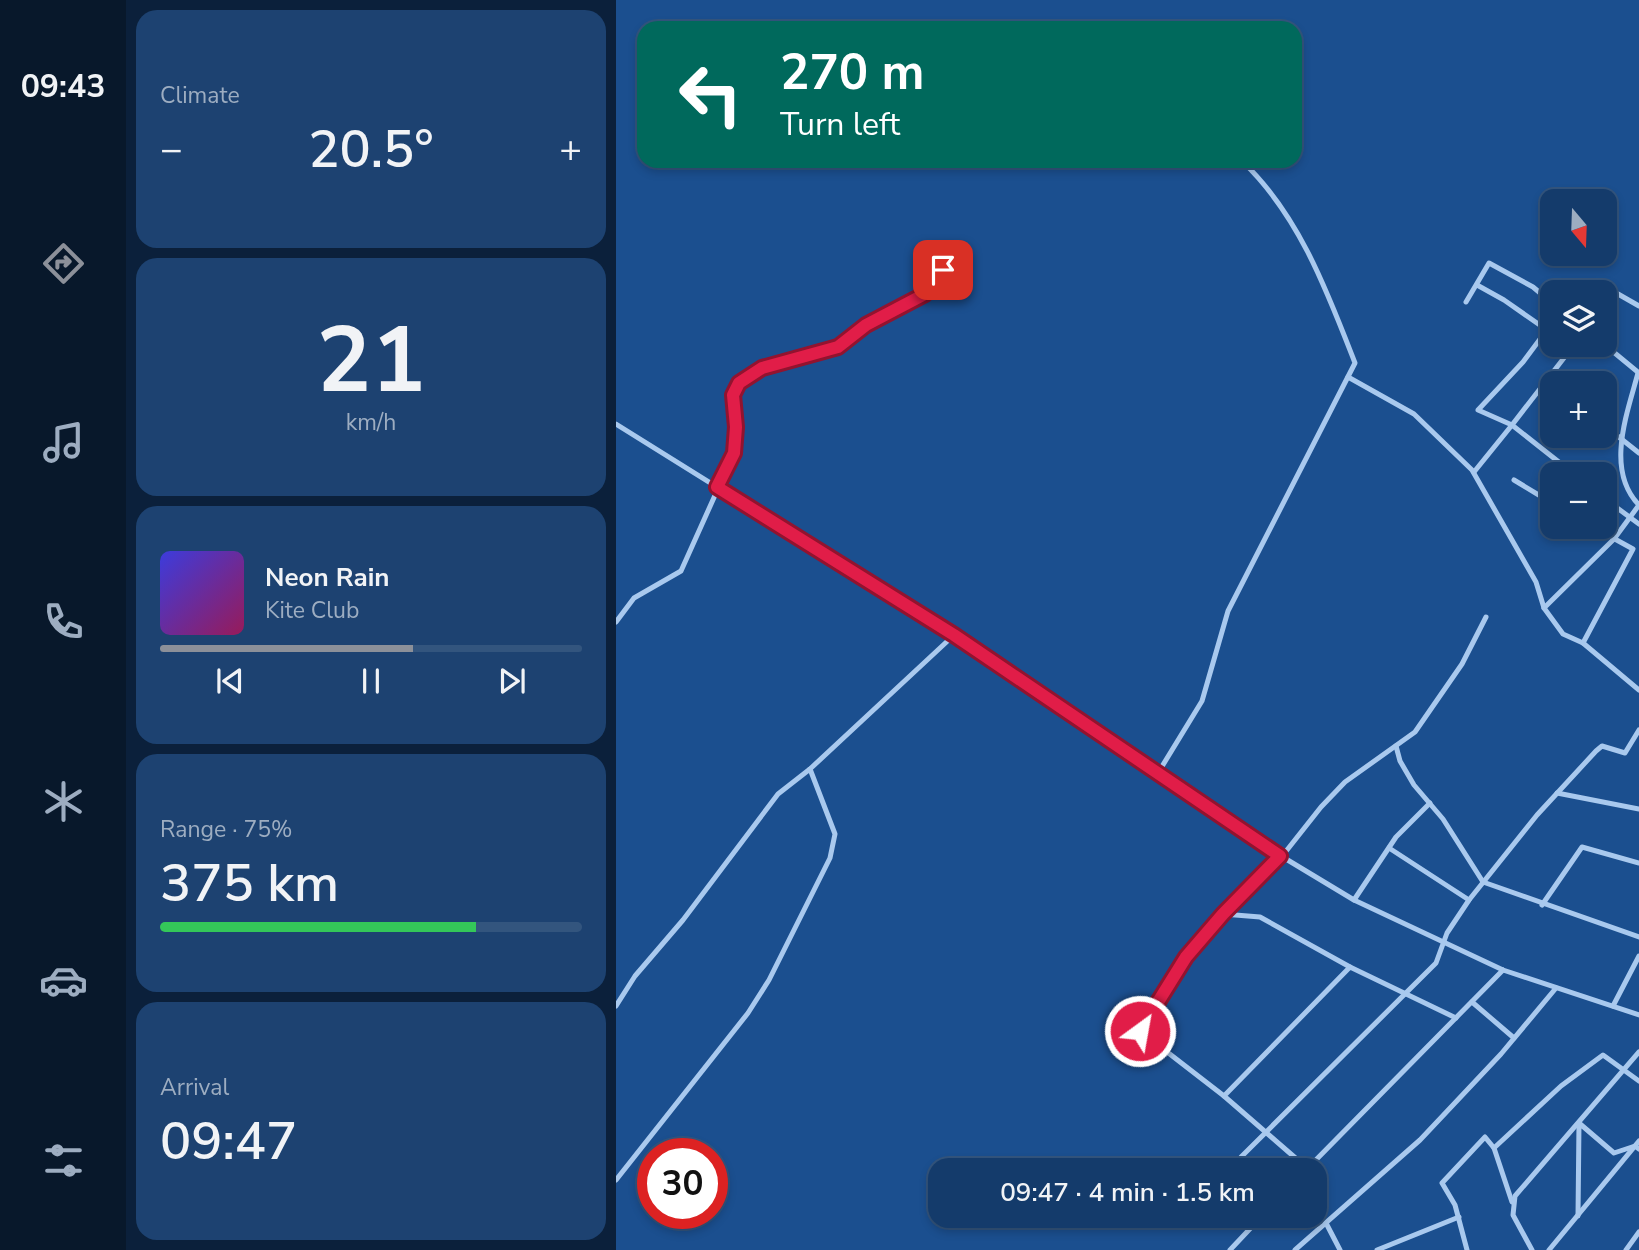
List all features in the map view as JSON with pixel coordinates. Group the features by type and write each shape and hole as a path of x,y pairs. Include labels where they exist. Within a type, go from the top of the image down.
{"street":[{"path":"1158,773 1202,701 1228,611 1355,363 1321,274 1265,183 1249,168"},
{"path":"1466,302 1489,263 1540,293"},
{"path":"616,622 634,598 681,571 734,453 736,427 733,395 739,383 762,368 838,347 866,325 925,294 943,270"},
{"path":"1477,285 1540,325"},
{"path":"1617,293 1639,306"},
{"path":"1540,338 1478,410 1512,425 1559,462"},
{"path":"1617,355 1639,373 1622,426 1622,465 1626,492 1639,505 1617,535"},
{"path":"1348,377 1414,414 1474,472 1536,582 1544,608 1563,634 1583,643 1639,690"},
{"path":"1474,472 1540,394"},
{"path":"616,424 954,635 1280,856 1354,900 1503,970 1639,1015"},
{"path":"1617,435 1639,453"},
{"path":"1514,480 1540,496"},
{"path":"1617,509 1639,524"},
{"path":"1544,608 1614,539 1633,549 1583,643"},
{"path":"1294,1158 1224,1096 1140,1031 1186,957 1223,914 1280,856 1345,782 1420,726 1462,664 1486,617"},
{"path":"616,1006 635,975 683,920 778,793 810,769 954,635"},
{"path":"1241,1157 1436,963 1444,941 1469,900 1557,793 1601,746 1625,753 1639,730"},
{"path":"1396,746 1400,761 1483,882 1542,905 1621,928 1639,937"},
{"path":"616,1180 748,1013 769,980 831,858 835,834 810,769"},
{"path":"1557,793 1639,809"},
{"path":"1354,900 1389,848 1430,803"},
{"path":"1542,905 1582,847 1639,863"},
{"path":"1389,848 1469,900"},
{"path":"1223,914 1260,917 1403,995 1456,1018"},
{"path":"1613,1006 1639,956"},
{"path":"1224,1096 1350,967"},
{"path":"1317,1158 1503,970"},
{"path":"1327,1222 1420,1140 1556,988"},
{"path":"1472,1002 1514,1038"},
{"path":"1513,1204 1515,1196 1639,1052"},
{"path":"1494,1148 1561,1086 1603,1055 1639,1081"},
{"path":"1579,1123 1615,1153 1638,1145"},
{"path":"1578,1216 1579,1123"},
{"path":"1468,1250 1455,1205 1441,1183 1485,1137 1494,1148 1513,1204 1517,1228 1532,1250"},
{"path":"1549,1250 1638,1145"},
{"path":"1377,1250 1459,1217"},
{"path":"1327,1225 1340,1250"},
{"path":"1230,1250 1251,1228"},
{"path":"1295,1250 1320,1228"},
{"path":"1626,1250 1639,1232"}],"route":[{"path":"943,270 925,294 866,325 838,347 762,368 739,383 733,395 736,427 734,453 717,487 954,635 1280,856 1223,914 1186,957 1140,1031"}]}
